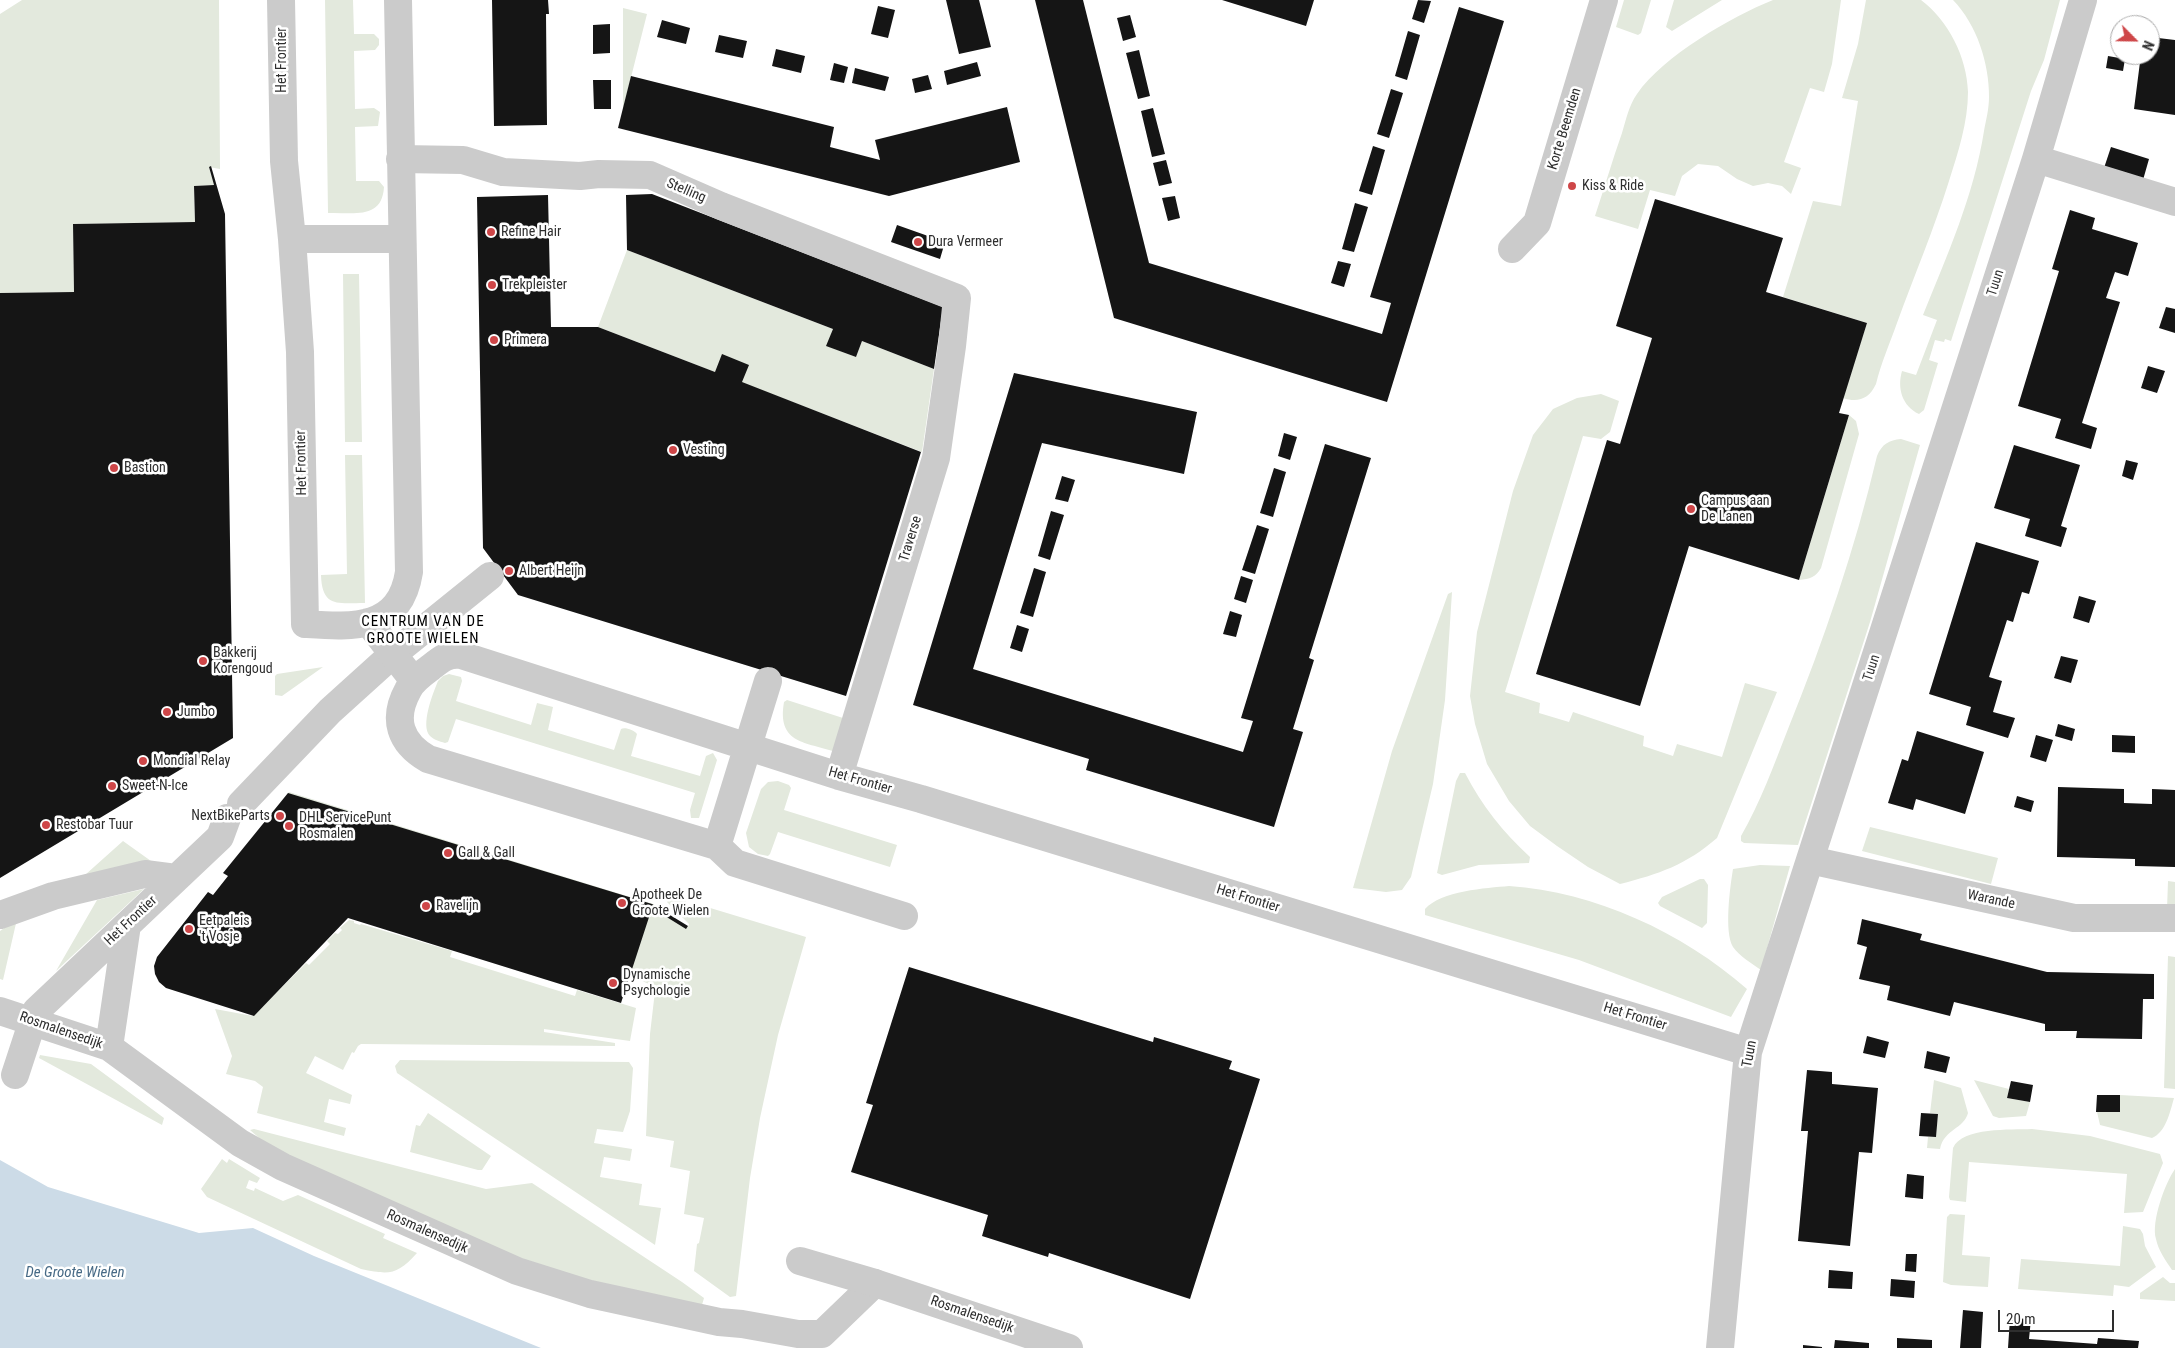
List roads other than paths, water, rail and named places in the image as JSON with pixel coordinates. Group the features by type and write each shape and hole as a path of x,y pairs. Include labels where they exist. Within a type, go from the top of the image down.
{"street":[{"name":"Het Frontier","path":"282,0 284,161 300,352 305,624 349,627 382,616 401,599 405,591 409,572 398,0"},
{"name":"Korte Beemden","path":"1512,249 1537,223 1604,0"},
{"name":"Tuun","path":"1720,1348 1748,1052 2036,159 2083,0"},
{"name":"Stelling","path":"400,159 463,160 503,172 580,176 599,174 650,175 712,202 957,298"},
{"path":"2036,159 2175,202"},
{"path":"292,239 402,239"},
{"name":"Traverse","path":"839,776 936,458 957,298"},
{"name":"Het Frontier","path":"15,1075 36,1011 220,837 234,811 330,711 392,655 490,576"},
{"path":"368,622 414,681"},
{"name":"Het Frontier","path":"904,916 735,863 717,846 428,759 413,749 404,738 400,725 402,706 408,690 414,681 443,658 452,654 461,655 839,776 921,799 1748,1052"},
{"path":"717,846 768,681"},
{"name":"Warande","path":"1810,860 2074,918 2175,918"},
{"path":"0,914 53,896 145,874 176,878"},
{"path":"109,1047 127,926"},
{"name":"Rosmalensedijk","path":"0,1010 109,1047 240,1143 283,1167 518,1271 581,1291 719,1322 798,1334 822,1334 875,1283"},
{"name":"Rosmalensedijk","path":"800,1261 875,1283 1069,1348"}],"water":[{"name":"De Groote Wielen","path":"0,1160 48,1187 199,1233 253,1228 314,1256 541,1348 0,1348"}],"place":[{"name":"Kiss & Ride","path":"1572,186"},
{"name":"Refine Hair","path":"491,232"},
{"name":"Dura Vermeer","path":"918,242"},
{"name":"Trekpleister","path":"492,285"},
{"name":"Primera","path":"494,340"},
{"name":"Vesting","path":"673,450"},
{"name":"Bastion","path":"114,468"},
{"name":"Campus aan De Lanen","path":"1691,509"},
{"name":"Albert Heijn","path":"509,571"},
{"name":"Bakkerij Korengoud","path":"203,661"},
{"name":"Jumbo","path":"167,712"},
{"name":"Mondial Relay","path":"143,761"},
{"name":"Sweet-N-Ice","path":"112,786"},
{"name":"NextBikeParts","path":"280,816"},
{"name":"Restobar Tuur","path":"46,825"},
{"name":"DHL ServicePunt Rosmalen","path":"289,826"},
{"name":"Gall & Gall","path":"448,853"},
{"name":"Apotheek De Groote Wielen","path":"622,903"},
{"name":"Ravelijn","path":"426,906"},
{"name":"Eetpaleis 't Vosje","path":"189,929"},
{"name":"Dynamische Psychologie","path":"613,983"}],"district":[{"name":"CENTRUM VAN DE GROOTE WIELEN","path":"423,630"}]}
